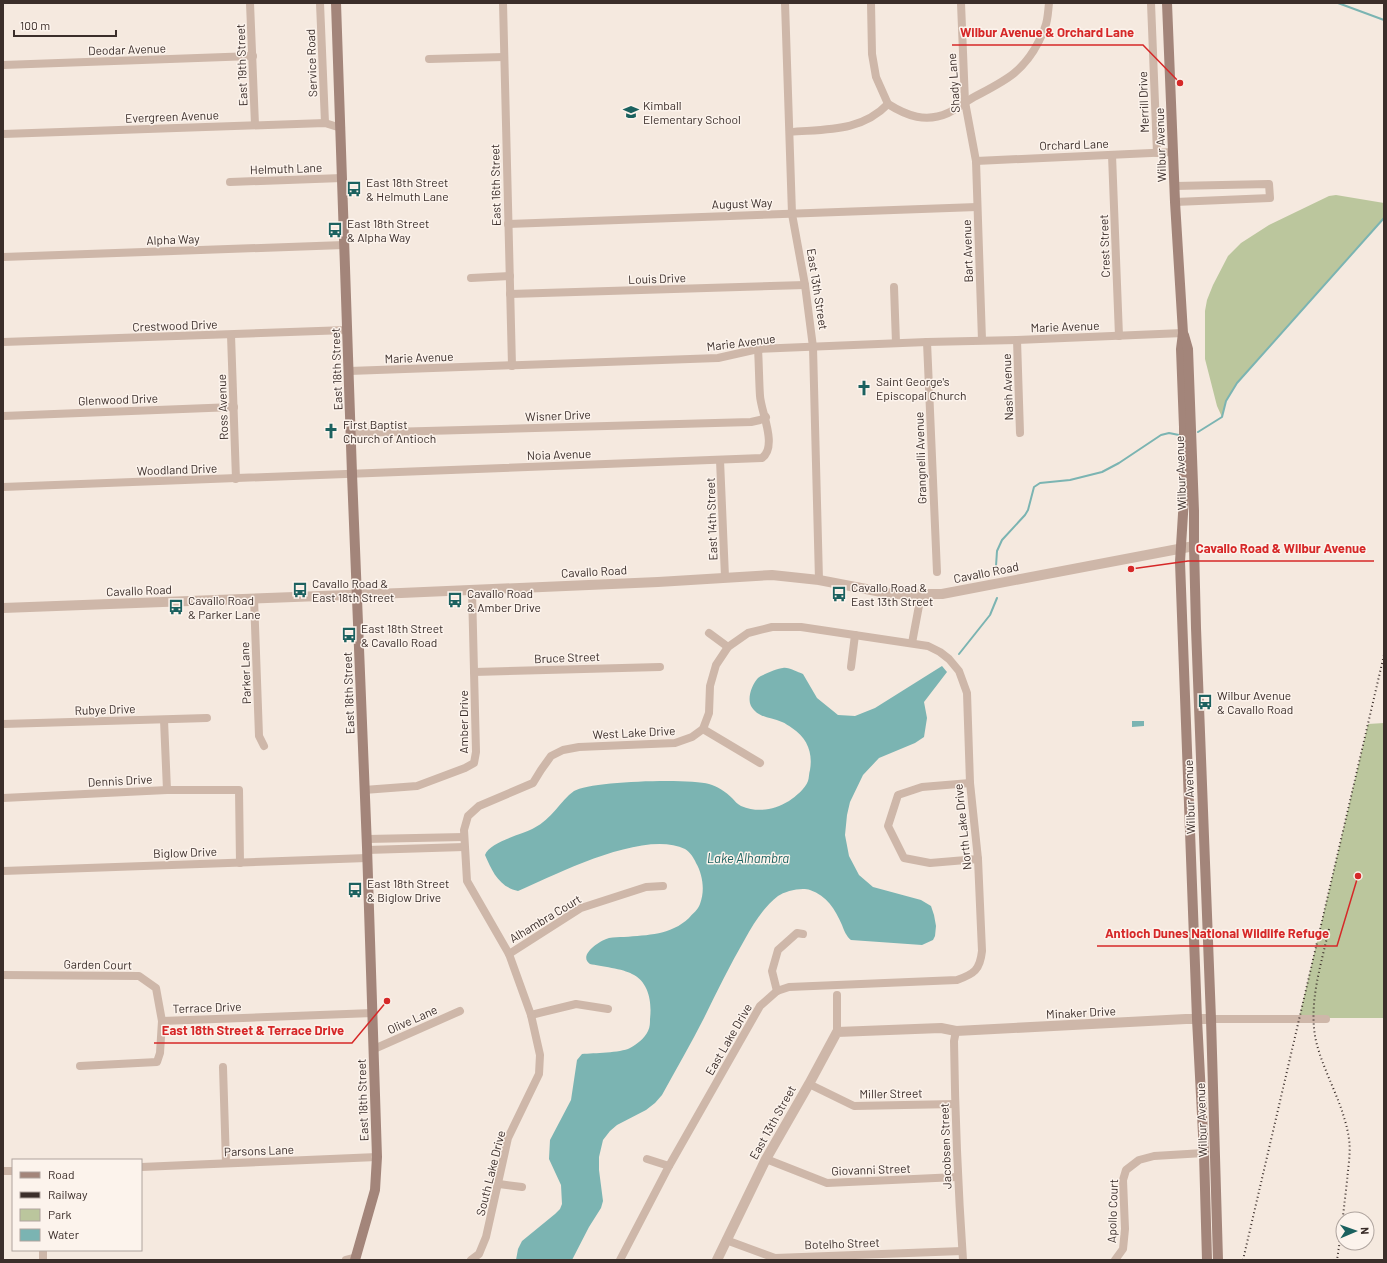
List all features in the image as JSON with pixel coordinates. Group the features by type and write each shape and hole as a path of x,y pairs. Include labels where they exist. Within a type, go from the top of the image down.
{"main road":[{"name":"East 18th Street","path":"336,3 352,474 367,839 377,1157 375,1190 367,1221 352,1260"},
{"name":"Wilbur Avenue","path":"1168,3 1174,186 1183,333 1181,350 1184,427 1184,498 1180,562 1207,1260"},
{"name":"Wilbur Avenue","path":"1183,333 1188,349 1218,1260"},
{"path":"1189,792 1195,804 1195,818 1197,822 1203,826"},
{"path":"1204,1154 1215,1153"}],"street":[{"name":"East 19th Street","path":"250,3 255,125"},
{"name":"Service Road","path":"320,3 324,123"},
{"name":"East 16th Street","path":"503,3 512,366"},
{"name":"East 13th Street","path":"785,3 792,214 805,285 813,347 819,580"},
{"path":"871,3 872,54 876,77 888,104 906,114 918,118 931,119 948,113 1007,79 1023,67 1035,49 1046,27 1049,3"},
{"name":"Shady Lane","path":"961,3 965,102 976,161"},
{"name":"Merrill Drive","path":"1151,3 1157,153"},
{"name":"Deodar Avenue","path":"3,66 252,56"},
{"path":"429,60 504,57"},
{"path":"790,132 835,129 852,126 863,122 880,112 888,104"},
{"name":"Evergreen Avenue","path":"3,134 324,123 341,128"},
{"name":"Orchard Lane","path":"976,161 1173,152"},
{"name":"Crest Street","path":"1112,155 1119,336"},
{"name":"Bart Avenue","path":"976,161 982,340"},
{"name":"Helmuth Lane","path":"230,182 342,178"},
{"path":"1174,186 1269,184 1270,198 1175,202"},
{"name":"August Way","path":"508,224 977,207"},
{"name":"Alpha Way","path":"3,257 344,244"},
{"path":"471,278 510,276"},
{"name":"Louis Drive","path":"510,294 805,285"},
{"path":"894,287 896,343"},
{"name":"Crestwood Drive","path":"3,342 347,330"},
{"name":"Marie Avenue","path":"349,371 718,358 758,350 813,347 1183,333"},
{"name":"Ross Avenue","path":"231,335 236,479"},
{"name":"Nash Avenue","path":"1017,340 1020,433"},
{"name":"Grangnelli Avenue","path":"927,342 936,572"},
{"path":"758,350 760,398 766,417"},
{"name":"Glenwood Drive","path":"3,416 234,407"},
{"name":"Wisner Drive","path":"351,433 751,422 766,417"},
{"name":"Noia Avenue","path":"352,474 762,458 766,455 768,450 766,417"},
{"name":"East 14th Street","path":"720,460 725,577"},
{"name":"Woodland Drive","path":"3,487 352,474"},
{"name":"Cavallo Road","path":"3,608 357,595 772,575 819,580 892,594 942,594 1194,546"},
{"name":"Amber Drive","path":"364,790 417,786 465,768 474,763 476,752 472,590"},
{"path":"760,763 703,729 709,713 710,686 716,665 728,647 748,633 772,627 801,627 912,643 921,595"},
{"name":"Parker Lane","path":"254,598 259,736 264,746"},
{"path":"709,633 728,647"},
{"path":"851,667 855,635"},
{"name":"North Lake Drive","path":"777,991 789,988 957,980 976,971 980,963 982,951 978,859 970,783 967,693 959,671 949,659 940,652 928,646 912,643"},
{"name":"Bruce Street","path":"474,672 660,667"},
{"name":"Rubye Drive","path":"3,724 207,718"},
{"path":"164,720 167,790"},
{"name":"West Lake Drive","path":"464,843 464,830 468,816 478,806 533,782 551,756 563,750 579,747 675,743 692,737 703,729"},
{"path":"970,783 922,787 898,795 888,826 904,858 930,863 978,859"},
{"name":"Dennis Drive","path":"3,798 167,790 239,790 240,862"},
{"path":"367,839 464,843"},
{"name":"Biglow Drive","path":"3,871 240,862 367,854 464,843"},
{"name":"South Lake Drive","path":"464,843 467,881 509,954 531,1015 540,1055 539,1074 508,1138 486,1237 479,1254 470,1260"},
{"name":"Alhambra Court","path":"509,954 581,908 646,887 663,886"},
{"path":"777,991 772,971 778,950 797,933 803,934"},
{"name":"Garden Court","path":"3,975 139,976 156,988 162,1021"},
{"name":"East Lake Drive","path":"620,1260 669,1166 760,1006 777,991"},
{"name":"East 13th Street","path":"717,1260 766,1159 837,1032 837,995"},
{"path":"531,1015 576,1004 608,1009"},
{"name":"Olive Lane","path":"374,1049 460,1011"},
{"name":"Terrace Drive","path":"80,1066 157,1062 160,1053 162,1021 373,1013"},
{"name":"Minaker Drive","path":"837,1032 941,1028 956,1031 1197,1019 1326,1019"},
{"name":"Jacobsen Street","path":"956,1031 954,1041 957,1177 963,1260"},
{"path":"223,1067 226,1163"},
{"name":"Miller Street","path":"809,1084 854,1106 955,1104"},
{"name":"Apollo Court","path":"1115,1260 1123,1249 1125,1229 1123,1180 1126,1170 1140,1160 1154,1156 1204,1154"},
{"name":"Parsons Lane","path":"142,1167 377,1157"},
{"path":"647,1159 669,1166"},
{"name":"Giovanni Street","path":"766,1159 827,1183 957,1177"},
{"path":"499,1184 522,1187"},
{"name":"Botelho Street","path":"726,1240 775,1258 962,1251"}],"green space":[{"path":"1336,195 1384,203 1384,218 1237,383 1226,401 1222,417 1217,406 1205,359 1205,311 1207,300 1213,285 1228,256 1241,243 1269,225 1329,196"},
{"path":"1384,723 1384,1018 1299,1018 1368,724"}],"water":[{"name":"Lake Alhambra","path":"942,666 947,672 924,702 927,718 924,737 915,743 879,758 863,775 850,802 845,835 849,856 859,875 873,887 921,900 931,906 936,926 933,940 922,945 851,940 845,933 833,908 826,899 807,889 798,889 778,896 763,911 748,933 662,1095 646,1110 617,1125 603,1140 599,1157 599,1170 603,1201 601,1208 589,1227 572,1260 516,1260 518,1249 522,1241 555,1214 560,1209 562,1204 561,1185 549,1159 550,1140 571,1100 577,1060 582,1054 626,1050 638,1043 647,1034 650,1026 650,999 646,987 642,982 628,972 590,964 586,956 592,948 609,938 642,936 659,933 682,924 697,910 699,906 702,899 702,878 693,857 687,850 668,844 647,845 624,849 601,856 555,874 518,891 506,886 497,878 485,855 488,850 500,842 529,831 546,820 574,791 599,785 662,781 698,782 709,784 718,788 738,804 747,808 766,810 778,807 797,795 807,784 811,757 808,746 802,736 783,722 757,713 751,706 751,691 758,678 781,668 793,670 803,674 817,698 838,715 855,716 875,708"},
{"path":"1132,721 1144,721 1144,726 1132,727"}],"waterway":[{"path":"1338,3 1384,20"},
{"path":"1198,432 1222,417 1226,401 1237,383 1384,218"},
{"path":"996,566 997,551 1002,540 1025,515 1028,510 1034,487 1040,483 1070,480 1102,472 1119,463 1161,435 1169,433 1179,435"},
{"path":"959,654 990,615 997,598"}],"railway":[{"path":"1243,1260 1384,655"},
{"path":"1329,929 1316,985 1314,999 1314,1027 1316,1041 1343,1114 1350,1144 1350,1155 1337,1260"}],"place":[{"name":"Wilbur Avenue & Orchard Lane","path":"1180,83"},
{"name":"Kimball Elementary School","path":"631,112"},
{"name":"East 18th Street & Helmuth Lane","path":"354,189"},
{"name":"East 18th Street & Alpha Way","path":"335,230"},
{"name":"Saint George's Episcopal Church","path":"864,388"},
{"name":"First Baptist Church of Antioch","path":"331,431"},
{"name":"Cavallo Road & Wilbur Avenue","path":"1131,569"},
{"name":"Cavallo Road & East 18th Street","path":"300,590"},
{"name":"Cavallo Road & East 13th Street","path":"839,594"},
{"name":"Cavallo Road & Amber Drive","path":"455,600"},
{"name":"Cavallo Road & Parker Lane","path":"176,607"},
{"name":"East 18th Street & Cavallo Road","path":"349,635"},
{"name":"Wilbur Avenue & Cavallo Road","path":"1205,702"},
{"name":"Antioch Dunes National Wildlife Refuge","path":"1358,876"},
{"name":"East 18th Street & Biglow Drive","path":"355,890"},
{"name":"East 18th Street & Terrace Drive","path":"387,1001"}]}
